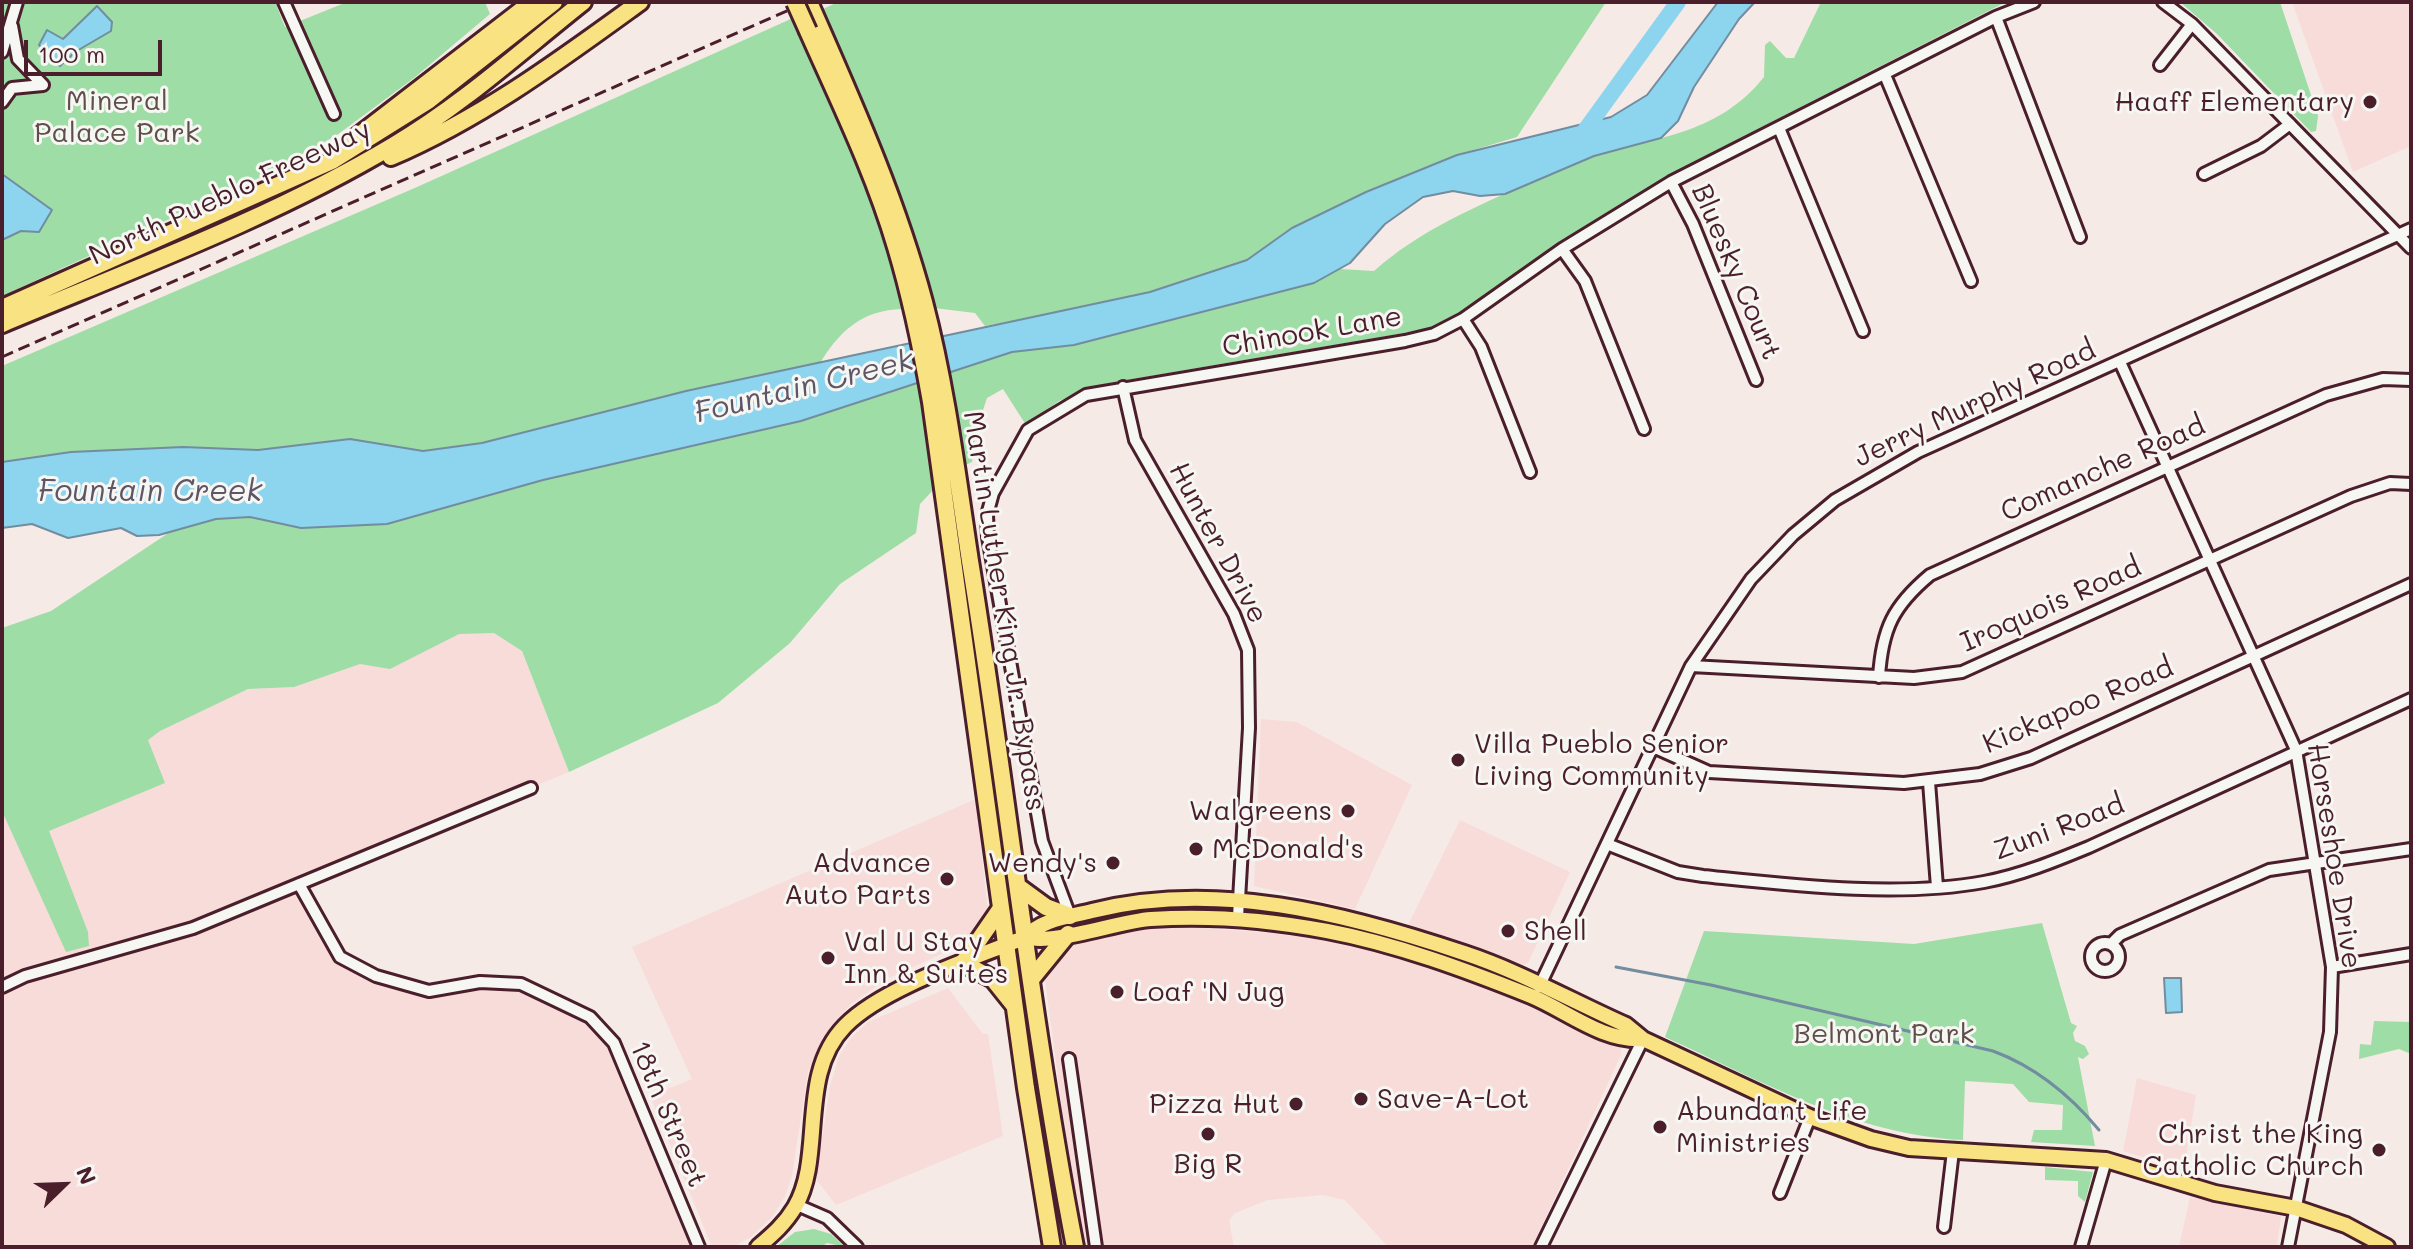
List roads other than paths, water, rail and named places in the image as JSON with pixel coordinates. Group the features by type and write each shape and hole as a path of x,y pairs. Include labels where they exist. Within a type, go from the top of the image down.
{"highway":[{"path":"332,161 361,131 396,109 532,2"},
{"name":"North Pueblo Freeway","path":"2,308 332,161 428,101 554,2"},
{"name":"North Pueblo Freeway","path":"2,324 324,183 430,122 583,2"},
{"path":"324,183 455,126 529,82 640,2"},
{"name":"Martin Luther King Jr. Bypass","path":"795,2 813,28"},
{"name":"Martin Luther King Jr. Bypass","path":"809,2 813,28 855,139 901,243 938,400 1020,888 1075,1247"},
{"name":"Martin Luther King Jr. Bypass","path":"938,400 1014,1005 1052,1247"},
{"path":"1020,888 1046,907 1070,916"},
{"path":"1001,908 963,963 993,979 1014,1005"},
{"path":"1033,977 1068,934"}],"main road":[{"path":"758,1247 778,1231 797,1205 821,1070 843,1027 888,996 1026,937 1036,925 1119,904 1171,898 1239,899 1357,922 1465,953 1536,992"},
{"path":"1026,937 1039,942 1143,920 1238,917 1351,937 1536,992 1626,1025 1643,1039 1810,1117 1909,1148 2106,1160 2215,1193 2296,1208 2346,1225 2387,1247"}],"street":[{"path":"2,52 17,2"},
{"path":"284,2 334,114"},
{"name":"Chinook Lane","path":"1070,916 1042,841 988,537 987,515 993,493 1028,430 1086,395 1434,334 1463,319 1562,249 1671,182 1996,17 2034,2"},
{"path":"2163,2 2192,24 2290,124 2406,232 2411,248"},
{"path":"1996,17 2080,237"},
{"path":"2160,65 2192,24"},
{"path":"2,102 12,88 43,85 18,59 12,26"},
{"path":"1885,75 1971,281"},
{"path":"2204,174 2261,146 2290,124"},
{"path":"1779,128 1863,331"},
{"name":"Bluesky Court","path":"1671,182 1693,224 1756,380"},
{"name":"Jerry Murphy Road","path":"1536,992 1691,666 1751,579 1793,535 1835,500 1918,452 2406,232"},
{"path":"1562,249 1585,281 1644,429"},
{"path":"1463,319 1481,347 1530,472"},
{"name":"Horseshoe Drive","path":"2120,362 2296,750 2332,967 2330,1032 2288,1247"},
{"name":"Comanche Road","path":"1879,677 1881,648 1889,621 1905,595 1930,575 2326,395 2383,379 2411,380"},
{"name":"Hunter Drive","path":"1123,387 1135,440 1234,614 1248,650 1249,728 1238,917"},
{"name":"Iroquois Road","path":"1691,666 1914,678 1962,672 2351,496 2390,483 2411,484"},
{"name":"Kickapoo Road","path":"1653,747 1709,772 1929,782 1980,774 2031,758 2411,584"},
{"name":"Zuni Road","path":"1607,844 1678,872 1703,876 1894,888 1984,882 2038,868 2411,699"},
{"path":"1929,782 1937,887"},
{"path":"2,987 25,976 193,928 531,788"},
{"path":"2111,944 2120,935 2242,879 2269,870 2411,849"},
{"name":"18th Street","path":"299,884 340,957 376,976 429,991 480,982 521,984 590,1017 614,1043 699,1247"},
{"path":"2332,967 2411,954"},
{"path":"1541,1247 1643,1039"},
{"path":"1069,1059 1096,1247"},
{"path":"1780,1193 1810,1117"},
{"path":"1944,1227 1953,1151"},
{"path":"2081,1247 2106,1160"},
{"path":"797,1205 827,1218 857,1247"}],"water":[{"name":"Fountain Creek","path":"1718,2 1755,2 1739,19 1694,87 1678,121 1661,138 1594,156 1505,194 1480,196 1453,191 1423,197 1385,224 1350,263 1314,283 1074,345 1012,352 801,421 543,480 387,524 301,528 250,517 216,519 159,535 137,536 121,528 68,538 32,524 2,528 2,462 71,452 183,447 258,450 350,439 423,451 482,443 686,391 1150,292 1247,260 1292,228 1366,192 1457,155 1611,117 1647,95"},
{"path":"97,6 112,22 111,31 75,52 60,66 39,45 47,30 63,39"},
{"path":"2,174 52,210 39,232 21,231 2,240"},
{"path":"2164,978 2181,978 2182,1012 2166,1013"}],"waterway":[{"name":"Fountain Creek","path":"1578,140 1678,2"},
{"path":"1616,967 1711,985 1993,1051 2024,1065 2051,1083 2099,1130"}],"railway":[{"path":"2,357 807,2"}],"place":[{"name":"Haaff Elementary","path":"2370,102"},
{"name":"Villa Pueblo Senior Living Community","path":"1458,760"},
{"name":"Walgreens","path":"1348,811"},
{"name":"McDonald's","path":"1196,849"},
{"name":"Wendy's","path":"1113,863"},
{"name":"Advance Auto Parts","path":"947,879"},
{"name":"Shell","path":"1508,931"},
{"name":"Val U Stay Inn & Suites","path":"828,958"},
{"name":"Loaf 'N Jug","path":"1117,992"},
{"name":"Save-A-Lot","path":"1361,1099"},
{"name":"Pizza Hut","path":"1296,1104"},
{"name":"Abundant Life Ministries","path":"1660,1127"},
{"name":"Big R","path":"1208,1134"},
{"name":"Christ the King Catholic Church","path":"2379,1150"}],"park label":[{"name":"Mineral Palace Park","path":"117,117"},
{"name":"Belmont Park","path":"1884,1034"}]}
